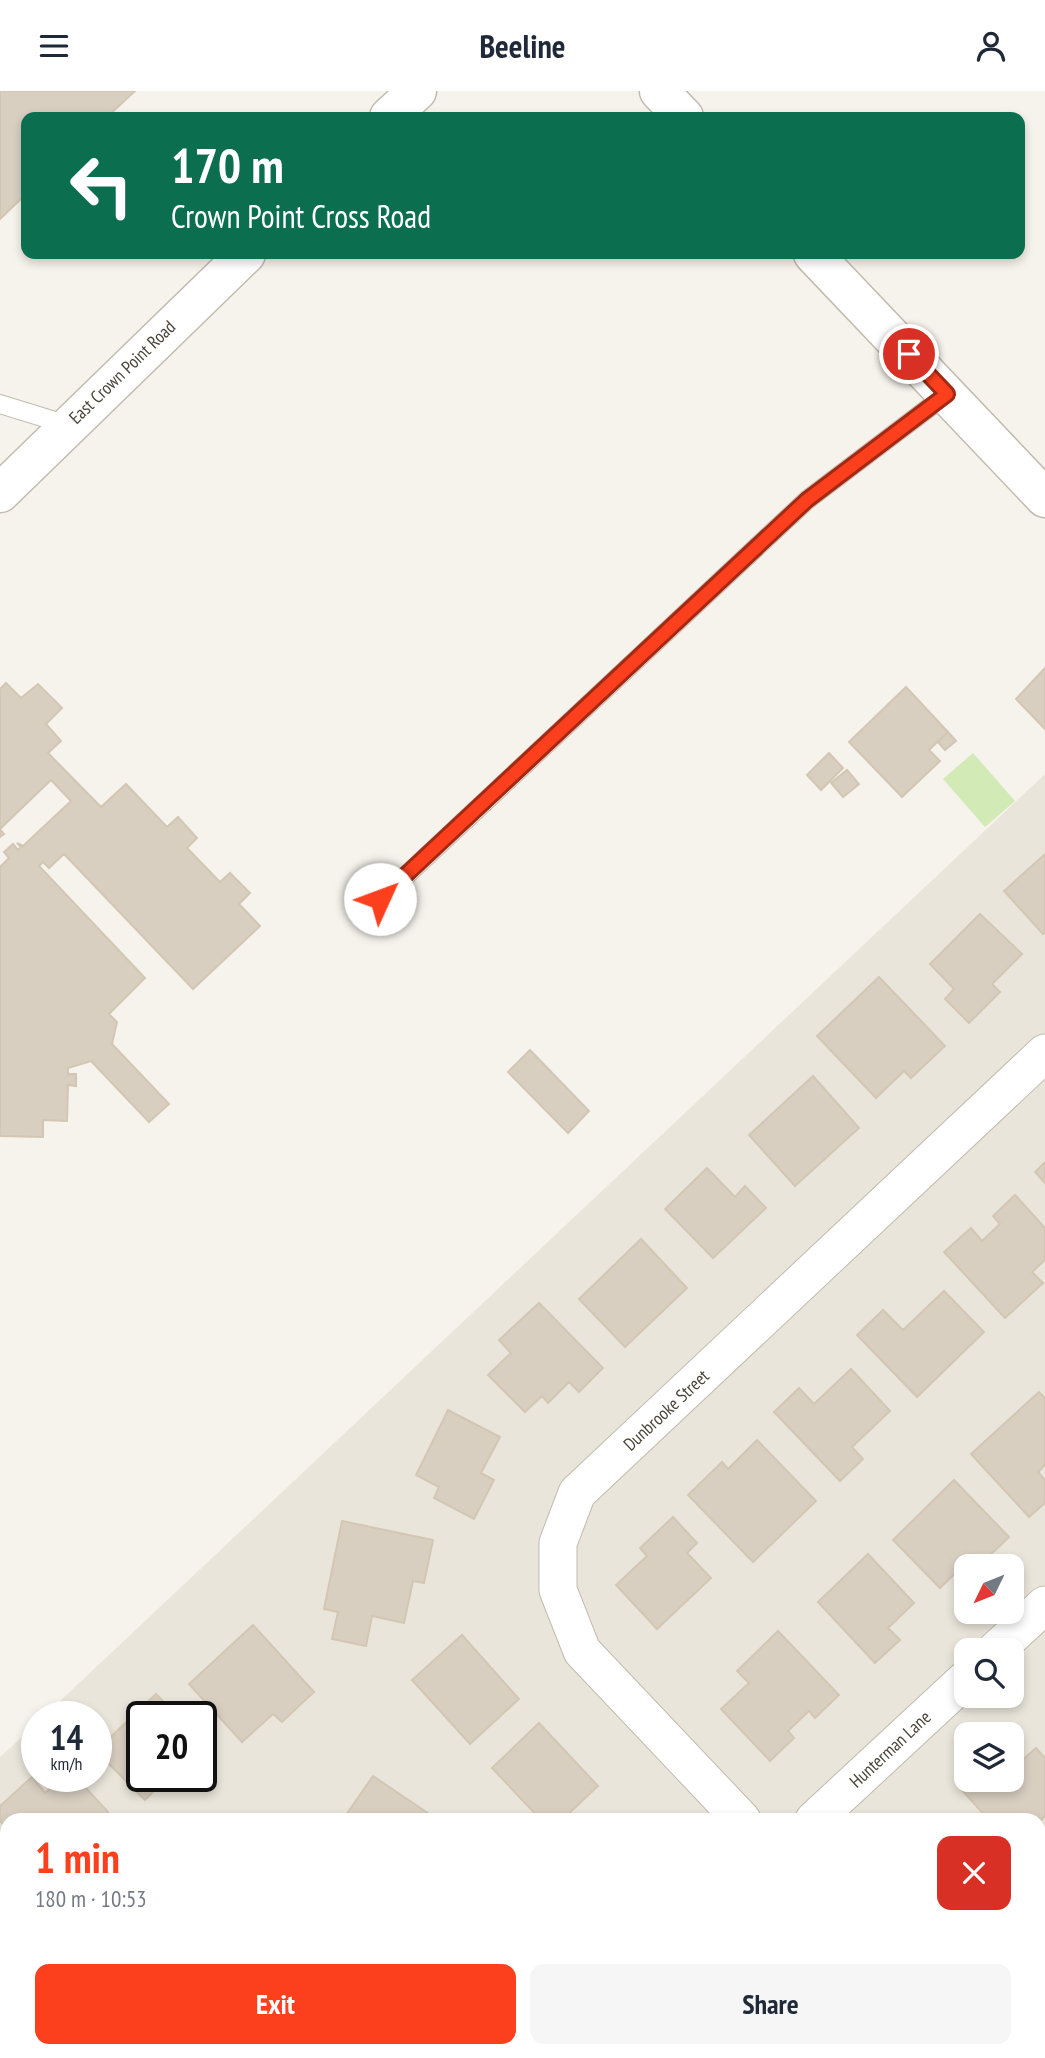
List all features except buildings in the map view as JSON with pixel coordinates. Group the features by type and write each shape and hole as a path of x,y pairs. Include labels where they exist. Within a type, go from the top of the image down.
{"street":[{"path":"394,112 417,91"},
{"path":"659,91 679,112"},
{"name":"East Crown Point Road","path":"0,492 241,259"},
{"path":"818,259 1045,498"},
{"name":"Dunbrooke Street","path":"734,1813 582,1651 558,1590 558,1543 577,1493 1045,1053"},
{"path":"1009,1638 1045,1605"},
{"name":"Hunterman Lane","path":"822,1813 954,1690"}],"lane":[{"path":"380,899 807,500 947,394"},
{"path":"0,404 68,425"}],"shaded area":[{"path":"1045,774 1045,1813 0,1813 0,1757 21,1738 21,1792 112,1792 112,1701 60,1701"}],"green space":[{"path":"973,753 1015,801 985,827 943,779"}],"route":[{"path":"380,899 807,500 947,394 909,354"}]}
